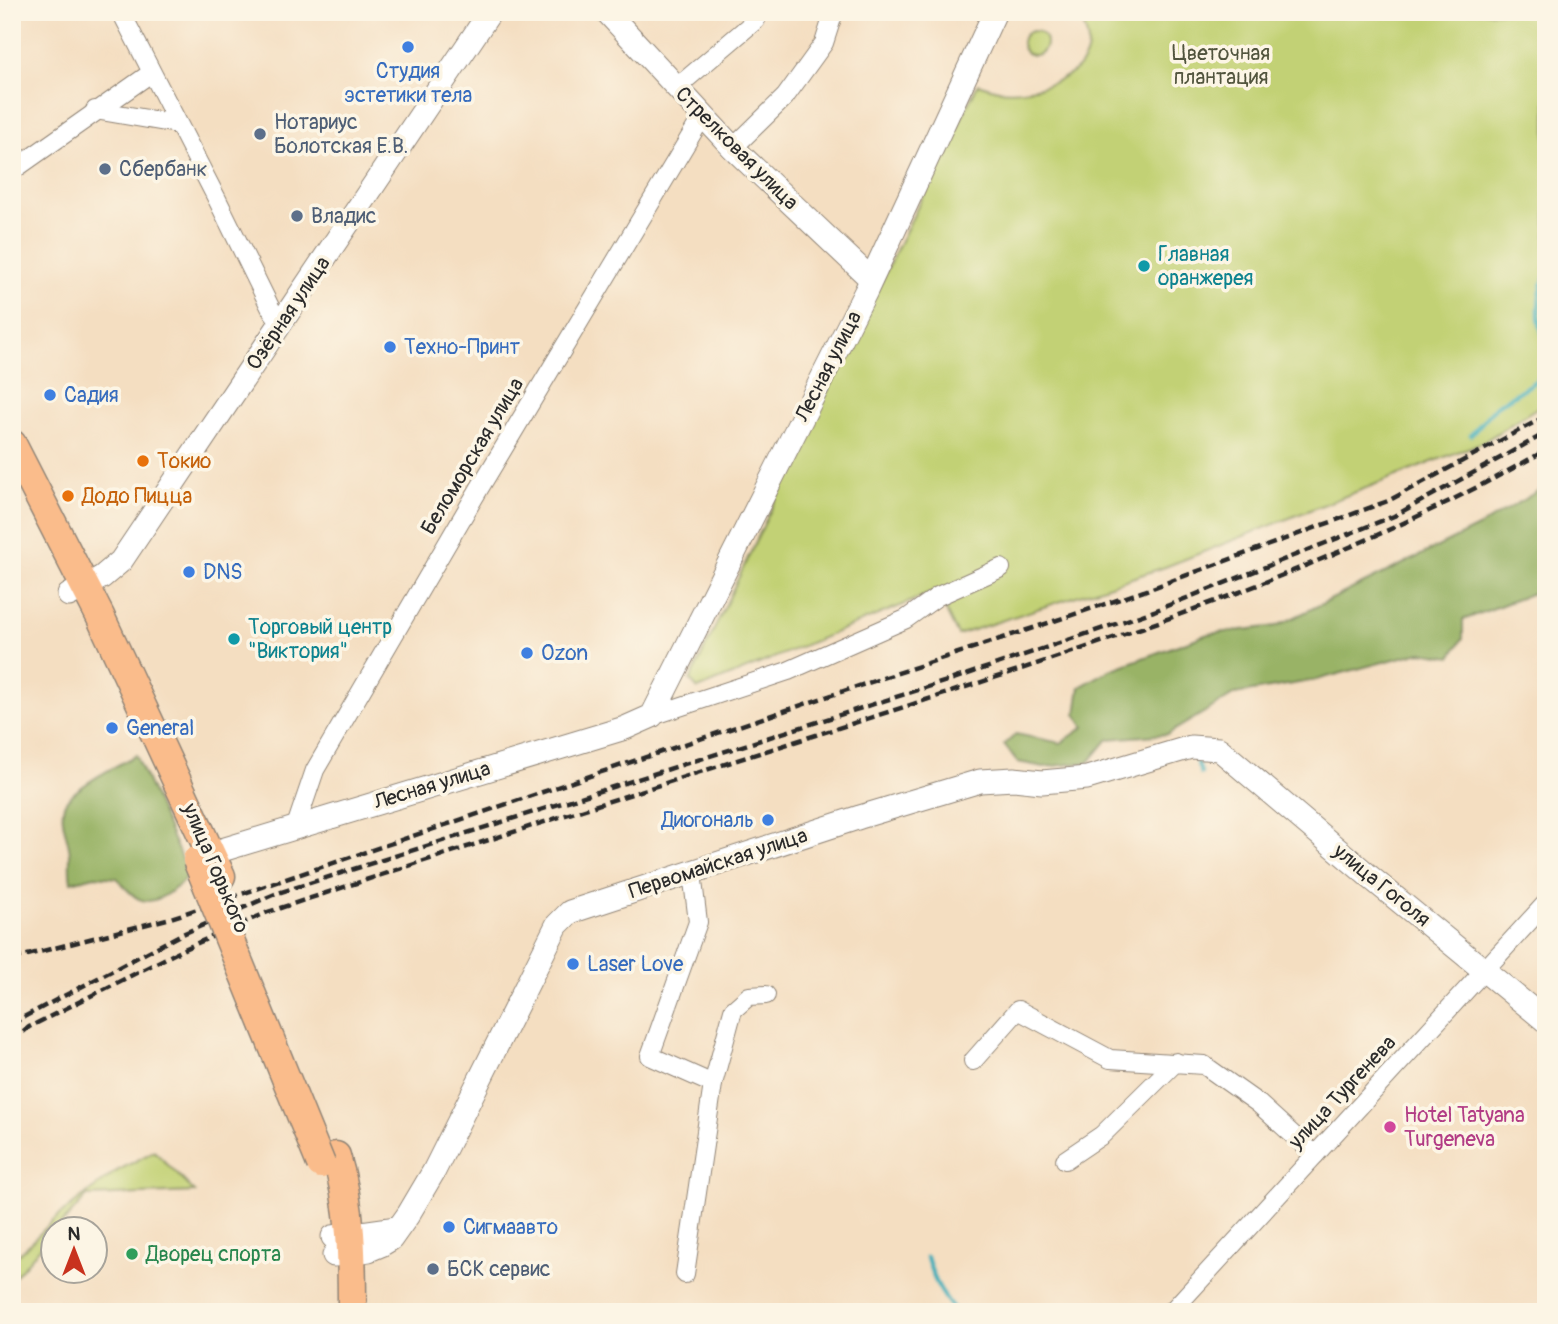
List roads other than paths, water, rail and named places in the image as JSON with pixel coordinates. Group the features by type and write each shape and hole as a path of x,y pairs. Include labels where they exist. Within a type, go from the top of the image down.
{"main road":[{"name":"улица Горького","path":"12,444 137,728 204,856 347,1200 334,1312"},
{"name":"улица Горького","path":"12,489 77,591"},
{"name":"улица Горького","path":"342,1245 352,1312"}],"street":[{"path":"121,12 271,309 281,323"},
{"name":"Озёрная улица","path":"77,591 121,561 490,12"},
{"name":"Стрелковая улица","path":"607,12 702,117 871,279"},
{"path":"733,148 785,97 824,43 834,12"},
{"name":"Лесная улица","path":"652,716 871,279 995,12"},
{"path":"676,88 758,15"},
{"path":"12,171 150,72"},
{"path":"95,110 177,124"},
{"name":"Беломорская улица","path":"296,826 315,770 483,481 702,117"},
{"name":"Лесная улица","path":"204,856 625,728 652,716 788,671 906,619 939,596 1001,568"},
{"name":"Первомайская улица","path":"342,1245 381,1245 391,1239 408,1215 434,1171 556,925 569,912 860,817 981,781 1014,779 1042,782 1087,778 1191,747 1219,748"},
{"name":"улица Гоголя","path":"1219,748 1370,877 1546,1021"},
{"path":"692,873 698,922 650,1056 713,1084"},
{"name":"улица Тургенева","path":"1171,1312 1546,903"},
{"path":"685,1274 713,1084 733,1010 749,996 766,995"},
{"path":"973,1061 1018,1010 1110,1059 1203,1065 1259,1104 1315,1155"},
{"path":"1065,1160 1102,1135 1176,1062"}],"waterway":[{"path":"1546,274 1539,308 1540,325 1546,341"},
{"path":"1471,435 1496,406 1539,379 1546,366"},
{"path":"1196,758 1201,773"},
{"path":"927,1257 938,1286 956,1312"}],"railway":[{"path":"12,959 171,918 1144,591 1388,501 1546,416"},
{"path":"12,1026 20,1019 178,936 275,894 956,678 1154,611 1394,516 1546,433"},
{"path":"12,1042 29,1027 184,949 268,912 1120,636 1208,604 1380,534 1464,494 1546,450"}],"place":[{"name":"Студия эстетики тела","path":"408,47"},
{"name":"Нотариус Болотская Е.В.","path":"260,134"},
{"name":"Сбербанк","path":"105,169"},
{"name":"Владис","path":"297,216"},
{"name":"Главная оранжерея","path":"1144,266"},
{"name":"Техно-Принт","path":"390,347"},
{"name":"Садия","path":"50,395"},
{"name":"Токио","path":"143,461"},
{"name":"Додо Пицца","path":"68,496"},
{"name":"DNS","path":"189,572"},
{"name":"Торговый центр \"Виктория\"","path":"234,639"},
{"name":"Ozon","path":"527,653"},
{"name":"General","path":"112,728"},
{"name":"Диогональ","path":"768,820"},
{"name":"Laser Love","path":"573,964"},
{"name":"Hotel Tatyana Turgeneva","path":"1390,1127"},
{"name":"Сигмаавто","path":"449,1227"},
{"name":"Дворец спорта","path":"132,1254"},
{"name":"БСК сервис","path":"433,1269"}],"park label":[{"name":"Цветочная плантация","path":"1221,65"}]}
